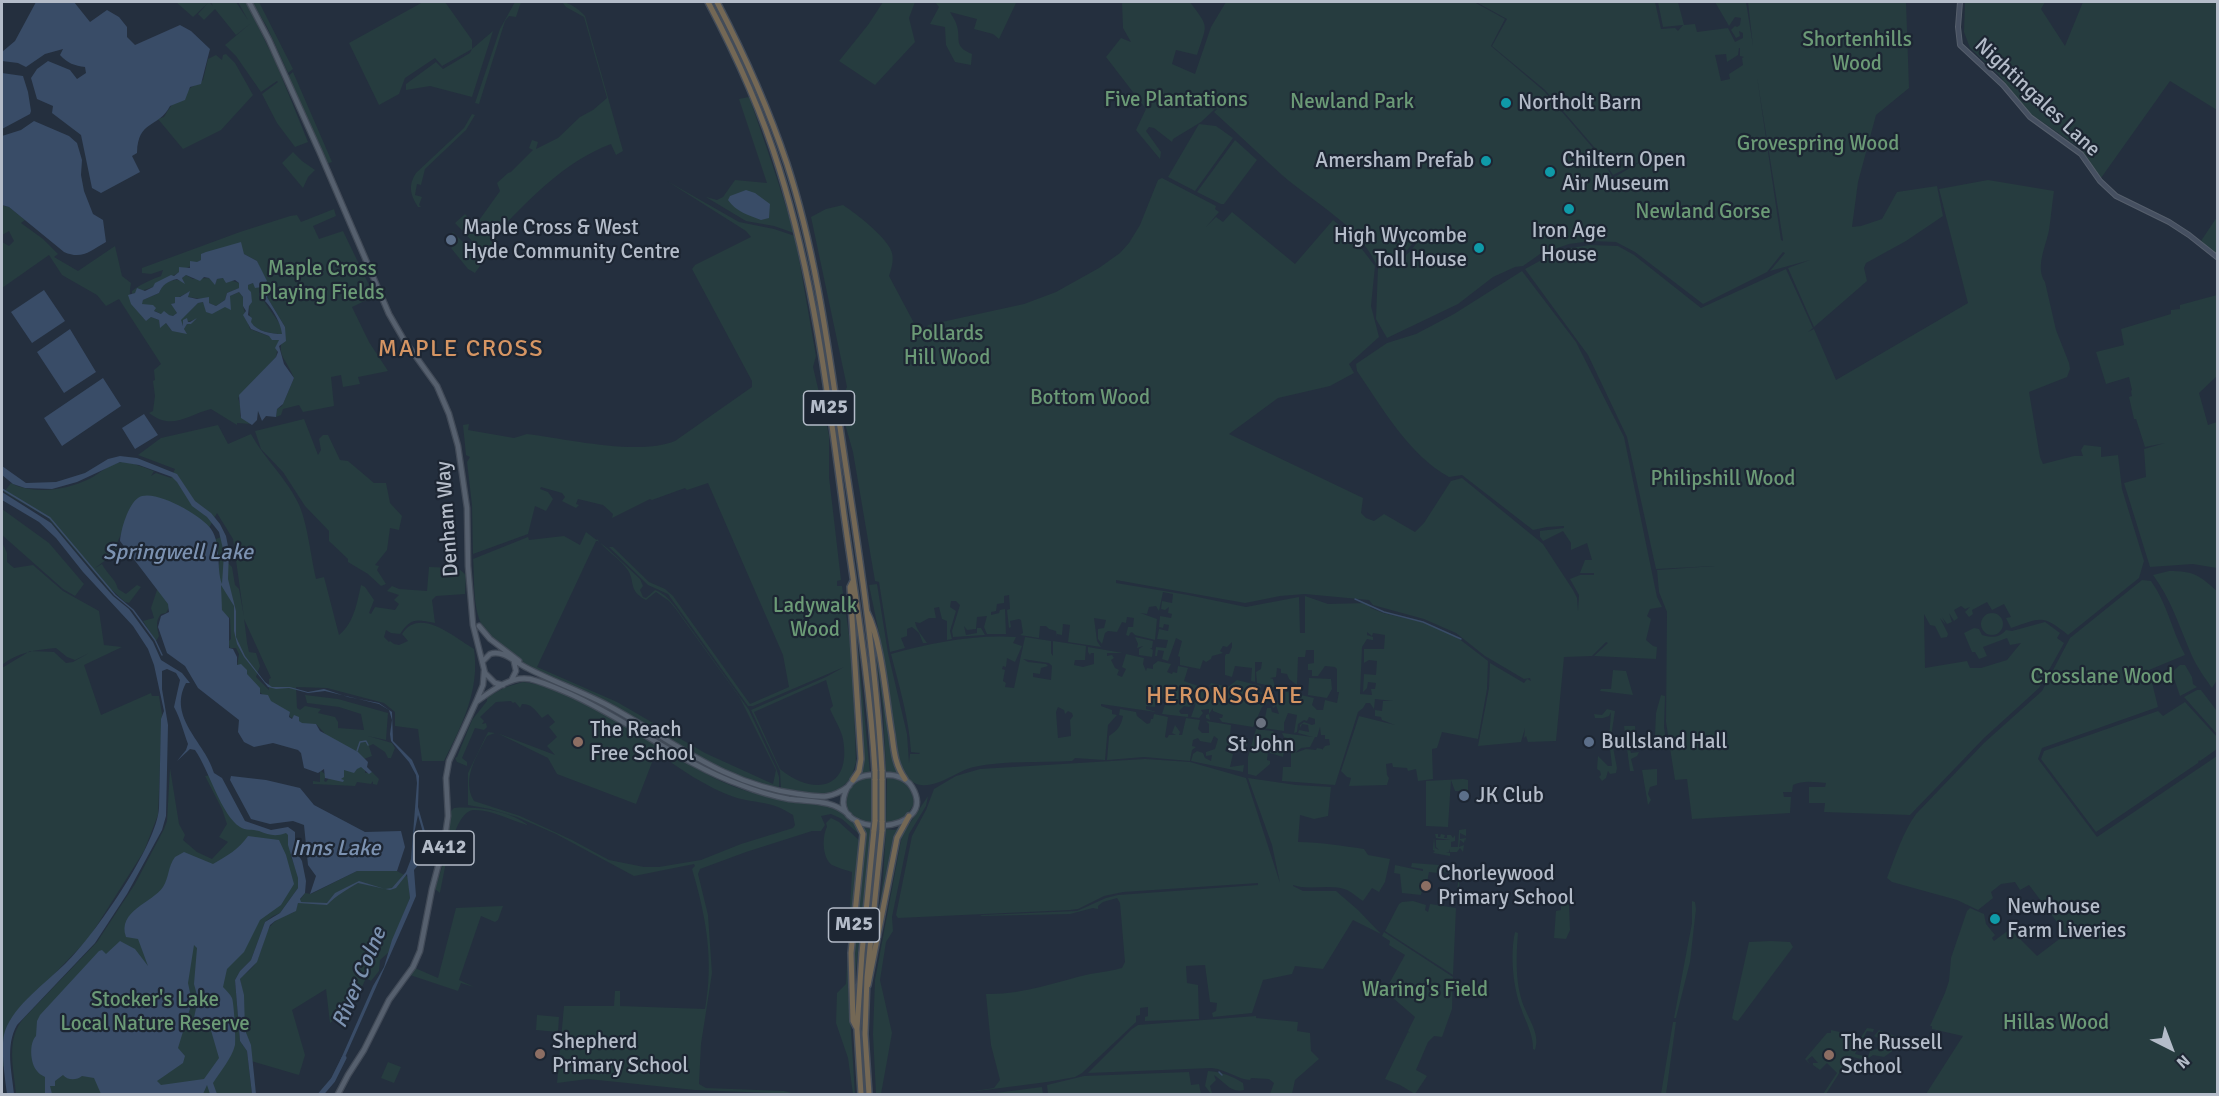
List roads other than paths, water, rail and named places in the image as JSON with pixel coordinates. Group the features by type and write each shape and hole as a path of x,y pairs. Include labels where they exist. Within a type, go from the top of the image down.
{"highway":[{"name":"M25","path":"708,2 738,61 761,116 779,168 797,234 826,386 866,671 875,771 875,821 857,1029 861,1095"},
{"name":"M25","path":"717,2 736,38 768,110 787,165 805,232 833,383 867,611 882,771 882,830 866,989 865,1034 869,1095"},
{"name":"M25","path":"853,579 850,587 861,759 859,771 853,780"},
{"name":"M25","path":"867,611 878,651 896,761 904,779"},
{"name":"M25","path":"866,989 871,977 897,838 909,816"},
{"name":"M25","path":"857,822 862,838 851,973 853,1021 857,1029"}],"main road":[{"name":"Denham Way","path":"249,2 269,40 389,314 436,386 449,414 459,452 467,508 468,566 473,625 483,661"},
{"name":"Nightingales Lane","path":"1960,2 1958,27 1960,45 2003,85 2030,117 2073,147 2100,181 2116,196 2169,222 2217,258"},
{"path":"473,618 486,637 501,653 512,660 610,707 682,752 715,769 773,792"},
{"path":"479,626 497,645 533,671"},
{"path":"501,653 490,654 483,661 484,671 495,683 506,684 525,678 556,688 604,710 706,771 741,786 831,804 857,822 869,825 892,825 904,821 914,808 916,796 904,779 891,775 870,775 853,780 849,786 844,802 849,815"},
{"path":"476,702 514,677 516,671 512,660"},
{"name":"A412","path":"338,1095 389,1000 420,951 448,820 446,778 449,761 483,685 484,671"},
{"path":"784,795 831,797 849,786"}],"water":[{"path":"36,2 74,2 90,22 107,10 119,17 127,27 127,37 135,45 180,25 191,31 210,49 201,84 190,87 185,100 170,106 141,135 137,153 132,156 140,172 101,193 92,188 81,135 52,113 53,106 37,99 31,78 37,69 48,61 70,70 77,79 86,73 85,67 65,60 60,55 63,49 45,54 26,67 18,63 2,61 2,52 15,41"},
{"path":"2,73 23,76 31,111 30,114 2,129"},
{"path":"34,121 69,136 77,143 82,160 81,175 84,191 93,214 103,220 106,242 81,255 64,252 9,207 2,205 2,136 21,130"},
{"path":"746,190 755,193 770,204 769,218 761,220 747,215 728,200 730,196"},
{"path":"241,242 244,254 257,261 267,281 265,283 269,293 267,297 285,327 286,341 279,346 284,364 294,378 283,404 277,409 276,417 266,416 262,421 258,411 257,420 252,425 241,418 239,395 276,357 278,352 275,348 279,340 272,340 269,336 251,329 243,315 246,311 243,306 243,297 239,292 230,296 231,310 225,307 212,314 206,312 203,302 198,303 181,320 183,326 183,320 187,318 190,322 197,318 191,324 187,324 184,329 187,334 172,331 166,323 160,328 159,320 151,317 146,321 131,304 128,295 135,293 137,288 145,291 153,287 155,283 171,275 174,276 179,272 179,267 190,268 190,261 201,260 201,254","holes":["186,275 200,281 204,277 209,278 215,285 217,279 223,278 226,283 235,280 239,283 239,288 227,293 225,300 216,306 209,303 209,297 197,299 188,297 190,291 180,297 175,297 175,303 171,304 177,313 173,316 164,311 161,314 154,311 156,308 153,305 142,304 143,300 159,293 171,281 177,279 185,284 182,278","253,283 255,288 262,287 263,291 259,293 259,296 274,313 282,334 261,330 251,322 252,318 248,315 252,302 248,285"]},
{"path":"44,290 65,321 32,343 11,312"},
{"path":"70,329 96,372 64,393 37,352"},
{"path":"103,378 121,406 62,446 44,418"},
{"path":"144,414 158,435 135,449 122,428"},
{"name":"Springwell Lake","path":"120,456 137,458 177,474 195,501 211,513 226,536 229,551 228,579 236,611 236,637 245,656 265,682 272,687 290,687 308,692 324,689 343,695 325,691 308,693 289,688 268,687 244,657 237,644 234,631 234,606 221,585 222,610 229,618 229,648 233,649 237,657 237,665 241,664 247,670 247,674 260,688 260,694 268,695 271,701 290,712 289,717 292,719 294,715 299,717 302,723 316,724 320,731 358,752 368,762 367,767 372,772 369,774 361,767 354,773 344,770 344,777 341,779 344,780 343,782 325,778 324,769 318,773 304,768 301,753 298,750 273,743 254,747 244,742 238,732 239,720 198,688 185,666 167,653 158,627 161,616 169,612 168,604 120,541 123,524 131,506 138,498 154,496 177,504 206,523 217,542 222,584 224,553 219,532 207,517 192,506 172,477 139,465 120,462 77,482 52,489 25,488 13,484 2,475 2,466 26,483 56,482 85,473 108,459"},
{"path":"2,492 51,523 113,596 129,609 153,642 161,660 182,673 190,683 186,683 181,696 184,719 210,762 214,773 222,778 245,821 271,830 288,827 295,832 295,849 302,861 306,881 305,893 300,899 301,902 327,903 335,893 359,881 384,889 358,883 327,905 298,903 296,911 270,925 257,962 240,979 244,995 245,1030 251,1045 256,1094 252,1094 247,1051 240,1041 235,980 251,960 265,922 280,913 298,888 298,878 286,833 272,835 240,827 221,803 195,750 190,749 177,761 188,744 174,707 180,680 176,673 167,669 162,671 162,689 168,725 166,816 162,830 127,894 95,943 17,1025 10,1050 14,1094 7,1094 3,1045 9,1021 23,1003 66,963 92,933 122,889 148,844 156,824 159,808 161,719 164,711 154,665 148,649 133,626 83,572 56,538 39,522 2,500"},
{"path":"358,699 379,703 392,712 393,741 412,760 419,776 418,807 426,835 423,859 414,870 416,896 342,1064 340,1061 373,986 384,967 392,940 410,898 407,874 396,888 385,889 392,888 406,872 411,859 416,775 409,762 391,741 392,720 389,710 379,704","holes":["418,815 424,836 422,858 416,863 414,834"]},
{"name":"Inns Lake","path":"231,776 266,780 300,788 314,805 365,832 401,831 405,847 397,871 357,871 310,894 316,876 308,865 304,825 293,821 270,824 251,819 230,780"},
{"name":"Stocker's Lake Local Nature Reserve","path":"248,836 279,840 294,884 281,905 260,920 244,952 227,969 223,987 233,1001 235,1045 229,1060 213,1083 217,1094 210,1094 207,1085 203,1094 101,1094 94,1078 82,1076 72,1079 63,1075 55,1081 55,1086 50,1086 52,1094 45,1094 45,1077 35,1067 31,1053 40,1015 99,951 102,950 106,954 120,941 135,949 148,966 138,939 126,937 126,920 163,887 175,857 184,852 213,864","holes":["194,945 197,948 194,984 198,999 192,1027 195,1031 210,1027 219,1058 204,1079 161,1085 157,1081 183,1063 185,1056 178,1048 192,1002 188,983"]}],"waterway":[{"path":"2,489 50,518 115,595 133,610 155,640 162,655"},
{"path":"1355,599 1384,612 1423,622 1461,639"},
{"path":"357,751 360,742 366,741 368,745"},
{"name":"River Colne","path":"321,1094 333,1080 344,1058"},
{"path":"1219,1072 1222,1075"}],"place":[{"name":"Northolt Barn","path":"1506,103"},
{"name":"Amersham Prefab","path":"1486,161"},
{"name":"Chiltern Open Air Museum","path":"1550,172"},
{"name":"Iron Age House","path":"1569,209"},
{"name":"Maple Cross & West Hyde Community Centre","path":"451,240"},
{"name":"High Wycombe Toll House","path":"1479,248"},
{"name":"St John","path":"1261,723"},
{"name":"The Reach Free School","path":"578,742"},
{"name":"Bullsland Hall","path":"1589,742"},
{"name":"JK Club","path":"1464,796"},
{"name":"Chorleywood Primary School","path":"1426,886"},
{"name":"Newhouse Farm Liveries","path":"1995,919"},
{"name":"Shepherd Primary School","path":"540,1054"},
{"name":"The Russell School","path":"1829,1055"}],"district":[{"name":"MAPLE CROSS","path":"461,350"},
{"name":"HERONSGATE","path":"1225,697"}],"park label":[{"name":"Shortenhills Wood","path":"1857,52"},
{"name":"Five Plantations","path":"1176,100"},
{"name":"Newland Park","path":"1352,102"},
{"name":"Grovespring Wood","path":"1818,144"},
{"name":"Newland Gorse","path":"1703,212"},
{"name":"Maple Cross Playing Fields","path":"322,281"},
{"name":"Pollards Hill Wood","path":"947,346"},
{"name":"Bottom Wood","path":"1090,398"},
{"name":"Philipshill Wood","path":"1723,479"},
{"name":"Ladywalk Wood","path":"815,618"},
{"name":"Crosslane Wood","path":"2102,677"},
{"name":"Waring's Field","path":"1425,990"},
{"name":"Hillas Wood","path":"2056,1023"}]}
